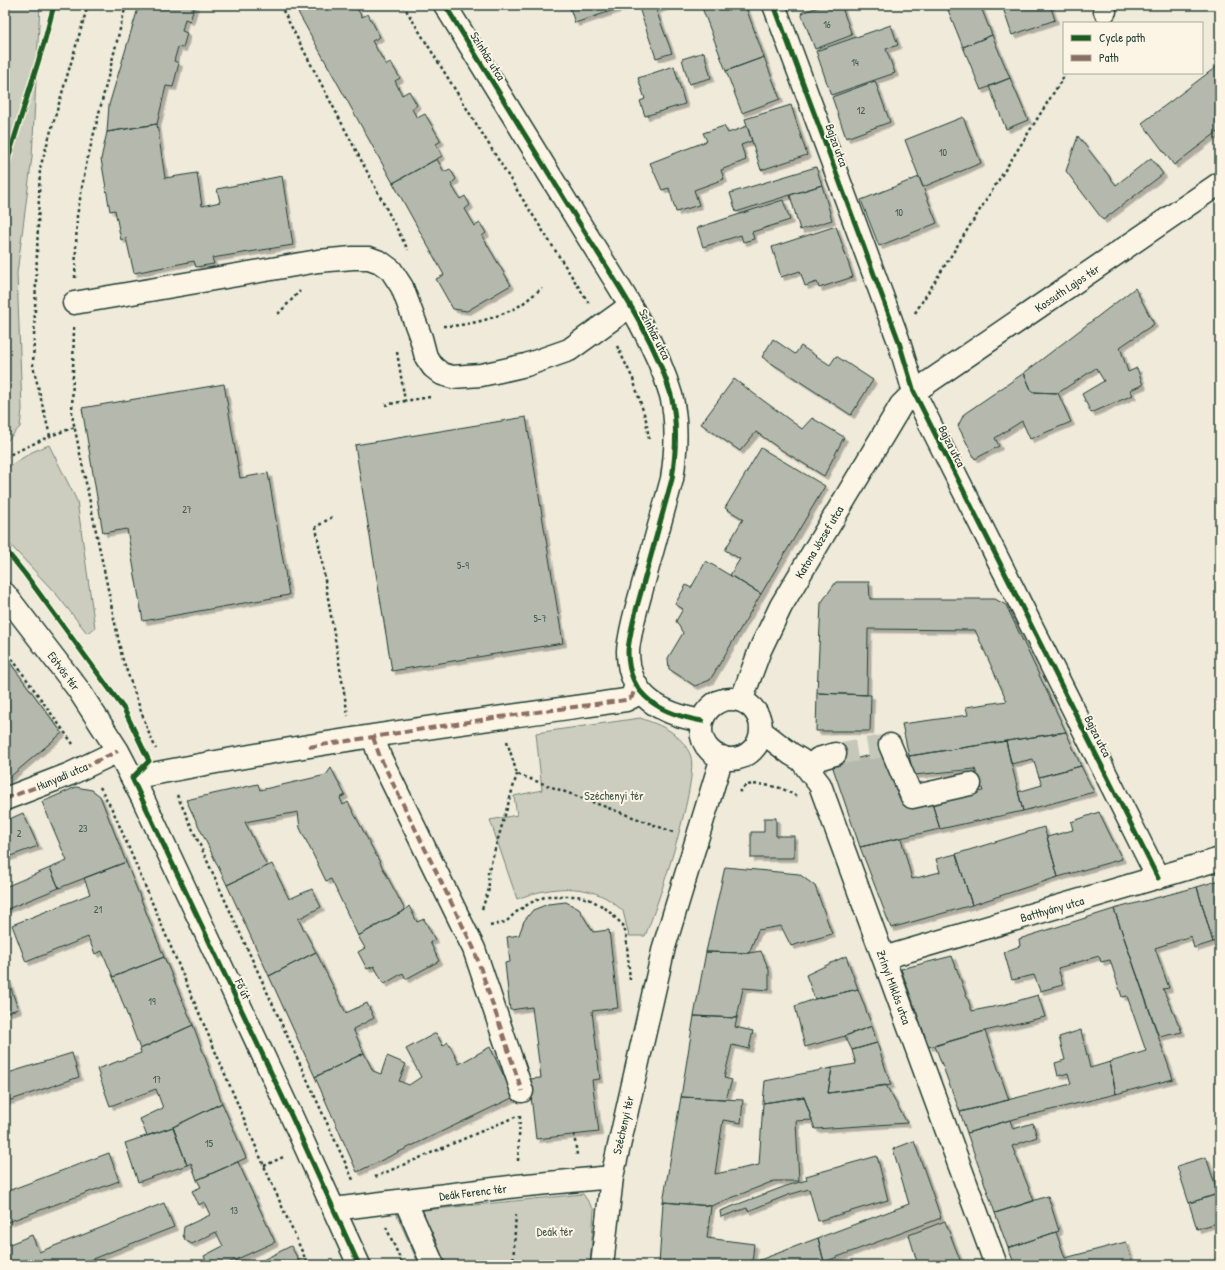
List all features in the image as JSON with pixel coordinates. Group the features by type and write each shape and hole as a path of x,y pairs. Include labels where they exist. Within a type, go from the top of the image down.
{"street":[{"name":"Színház utca","path":"445,5 630,306 659,362 671,396 675,420 674,462 672,479 632,624 628,652 631,673 636,684 646,698 655,706 666,712 685,718 702,721"},
{"name":"Bajza utca","path":"774,5 898,339 914,392 1158,878"},
{"name":"Kossuth Lajos tér","path":"914,392 1220,183"},
{"path":"74,303 318,261 369,258 380,262 391,270 402,287 421,338 426,357 433,367 442,374 452,377 481,375 500,371 569,350 630,306"},
{"name":"Katona József utca","path":"742,700 760,650 781,606 901,406 914,392"},
{"name":"Eötvös tér","path":"5,594 78,689 118,751"},
{"path":"132,778 352,740 500,717 626,700 632,697 636,684"},
{"path":"722,700 742,700 756,713 760,722 761,731 756,745 745,755 731,759 722,757 714,753 703,739 701,730 702,721 706,712 713,705 722,700"},
{"name":"Zrínyi Miklós utca","path":"761,731 802,760 815,777 884,959 996,1265"},
{"path":"373,737 383,764 474,949 522,1091"},
{"path":"890,745 912,797 970,784"},
{"name":"Hunyadi utca","path":"5,799 70,774 118,751"},
{"name":"Fő út","path":"118,751 291,1115 334,1209"},
{"path":"815,777 818,759 835,754"},
{"name":"Széchenyi tér","path":"602,1265 612,1177 664,947 722,757"},
{"name":"Batthyány utca","path":"884,959 1220,860"},
{"name":"Deák Ferenc tér","path":"334,1209 517,1186 612,1177"},
{"path":"405,1200 434,1265"},
{"path":"334,1209 359,1265"}],"path":[{"path":"50,436 32,366 40,168 88,5"},
{"path":"126,5 86,164 77,216 72,416 122,657 148,731 166,771"},
{"path":"280,5 410,253"},
{"path":"898,339 1065,74"},
{"path":"438,326 454,326 494,317 520,305 542,288"},
{"path":"278,314 299,292"},
{"path":"385,405 405,401"},
{"path":"5,457 50,436 75,427"},
{"path":"332,517 316,528 352,740"},
{"path":"5,649 88,765"},
{"path":"489,889 488,873 517,774 500,717"},
{"path":"517,774 668,830"},
{"path":"737,794 746,785 759,784 782,788 796,797 815,777"},
{"path":"175,792 355,1186"},
{"path":"114,813 264,1166 308,1265"},
{"path":"488,926 506,922 515,913 530,903 547,896 577,896 589,899 604,906 623,925 626,934 630,987"},
{"path":"403,1265 367,1180 520,1115 513,1265"},
{"path":"569,1155 583,1153"},
{"path":"518,1160 525,1159"}],"green space":[{"path":"5,5 40,5 32,157 17,273 22,409 20,427 5,443"},
{"path":"49,445 77,501 95,628 87,633 57,595 5,539 5,469 32,452"},
{"name":"Széchenyi tér","path":"640,718 663,727 681,740 690,754 692,767 684,814 676,843 659,899 645,936 629,936 623,911 613,902 596,893 585,890 562,889 539,892 517,899 490,820 517,815 514,796 542,790 536,733"},
{"name":"Deák tér","path":"583,1194 594,1210 590,1265 419,1265 396,1213"}],"building":[{"path":"139,5 195,5 190,21 185,19 182,31 187,33 183,48 178,47 174,61 179,63 173,87 166,86 157,124 107,132 109,105"},
{"path":"294,5 355,5 362,17 368,14 380,37 372,41 386,65 391,63 400,78 395,81 402,95 409,91 417,105 412,109 417,118 425,114 441,141 436,144 442,156 393,183"},
{"path":"569,5 629,5 575,23"},
{"path":"638,5 669,5 656,10 672,53 656,58"},
{"path":"701,5 745,5 764,57 726,71"},
{"path":"824,5 841,5 852,35 815,49 801,13"},
{"path":"946,5 980,5 992,35 963,47"},
{"path":"1002,5 1050,5 1055,20 1012,35"},
{"path":"891,25 898,45 886,49 895,73 831,95 816,51"},
{"path":"992,35 1010,78 981,90 963,47"},
{"path":"704,52 711,78 689,84 682,59"},
{"path":"764,57 780,99 742,113 726,71"},
{"path":"1220,64 1220,130 1174,165 1142,123"},
{"path":"674,66 685,104 645,116 640,101 645,99 638,78"},
{"path":"1010,78 1028,120 1006,129 989,86"},
{"path":"875,81 890,122 846,138 832,97"},
{"path":"791,105 807,155 761,170 745,119"},
{"path":"963,117 981,163 923,187 905,140"},
{"path":"157,124 165,178 197,173 202,206 220,202 217,189 282,176 293,245 212,258 214,264 196,267 194,261 134,273 126,238 121,240 115,210 110,211 101,159 107,132"},
{"path":"724,126 728,133 747,126 752,141 741,145 746,160 721,170 724,179 694,190 699,205 676,212 669,188 662,190 650,163 707,141 703,133"},
{"path":"1078,136 1116,185 1151,158 1163,174 1103,220 1066,171"},
{"path":"437,159 444,172 450,169 456,179 451,184 460,199 465,196 470,205 465,209 475,226 480,223 486,233 482,236 511,285 467,311 453,309 436,279 444,275 393,183"},
{"path":"816,167 822,185 736,212 730,193"},
{"path":"919,177 937,223 879,246 861,200"},
{"path":"822,185 832,220 800,230 790,195"},
{"path":"783,200 790,220 752,232 754,239 743,242 741,235 703,247 697,228"},
{"path":"836,226 853,277 819,288 817,282 805,286 800,271 781,277 772,247"},
{"path":"1135,288 1154,324 1120,347 1128,372 1137,368 1143,385 1130,390 1133,395 1091,413 1082,394 1104,381 1096,368 1058,393 1032,392 1024,373"},
{"path":"773,339 795,354 801,346 830,365 836,356 873,380 851,415 762,357"},
{"path":"1024,373 1032,392 1058,393 1071,422 1030,439 1022,421 995,438 999,446 975,459 958,426 964,414"},
{"path":"734,379 802,429 812,418 844,437 824,476 780,449 756,432 740,451 701,424"},
{"path":"224,384 240,478 268,473 289,595 143,621 127,529 103,533 82,408"},
{"path":"526,417 563,643 392,671 355,445"},
{"path":"761,448 825,486 761,594 730,575 740,559 725,550 743,519 725,508"},
{"path":"706,561 761,594 710,680 695,686 669,669 668,658 683,633 676,621 683,609 675,604 686,585 691,588"},
{"path":"836,582 869,582 870,599 995,599 1006,605 1066,732 909,756 902,724 968,715 966,707 1007,701 975,630 868,629 867,695 817,693 821,603"},
{"path":"5,656 62,733 5,781"},
{"path":"817,693 871,695 870,731 816,731"},
{"path":"1066,732 1081,766 1039,777 1033,759 1011,764 1006,741"},
{"path":"1006,741 1023,811 940,829 930,797 983,791 975,769 914,775 909,756"},
{"path":"885,751 903,803 930,797 940,829 860,847 832,765"},
{"path":"1081,766 1094,792 1023,811 1018,792 1042,785 1039,777"},
{"path":"331,768 345,795 340,798 343,805 348,802 405,910 358,936 331,879 326,881 300,828 298,812 245,822 267,866 227,885 186,800 258,784 260,790 326,775"},
{"path":"76,787 92,790 100,796 126,862 59,888 50,868 67,861 42,802"},
{"path":"1099,812 1122,859 1058,877 1047,837 1073,830 1071,822"},
{"path":"23,813 38,846 5,858 5,821"},
{"path":"764,818 776,818 776,836 794,836 794,858 751,858 751,832 764,832"},
{"path":"1044,827 1058,877 972,905 956,854"},
{"path":"901,838 912,879 940,872 936,859 956,854 972,905 891,928 860,847"},
{"path":"126,862 164,957 113,977 102,951 95,954 88,937 26,962 12,925 90,894 84,878"},
{"path":"272,864 289,899 312,889 321,907 298,919 316,952 269,976 227,885"},
{"path":"725,867 799,874 815,886 832,934 791,946 781,926 758,930 749,953 706,952"},
{"path":"50,868 59,888 5,910 5,887"},
{"path":"1220,880 1220,941 1213,942 1197,887"},
{"path":"1197,887 1213,942 1194,948 1191,936 1155,948 1169,988 1163,989 1182,1032 1159,1037 1114,909"},
{"path":"566,902 579,909 593,932 609,930 618,1008 592,1011 600,1079 592,1080 599,1132 536,1139 529,1079 541,1078 532,1007 510,1010 505,963 510,962 507,937 519,935 524,921 533,910 548,904"},
{"path":"409,906 417,922 424,919 435,940 430,942 439,961 406,979 403,973 384,984 374,966 367,969 358,952 365,948 358,936 405,910"},
{"path":"1114,909 1173,1079 1116,1094 1110,1062 1146,1051 1127,996 1122,997 1110,960 1101,962 1099,956 1058,968 1063,985 1040,991 1034,975 1012,980 1004,952 1020,946 1019,939"},
{"path":"761,951 769,970 769,990 743,988 737,1018 694,1016 706,952 749,953"},
{"path":"316,952 346,1013 367,1003 374,1018 353,1029 364,1053 315,1077 269,976"},
{"path":"846,956 858,989 815,999 806,975"},
{"path":"952,956 972,1011 1003,1005 1038,995 1045,1017 985,1031 929,1047 901,969"},
{"path":"164,957 193,1025 140,1049 113,977"},
{"path":"5,977 7,977 18,1009 5,1013"},
{"path":"858,989 872,1026 845,1036 805,1047 795,1006 815,999"},
{"path":"694,1016 737,1018 735,1027 753,1031 749,1049 732,1045 724,1078 732,1080 726,1099 681,1097"},
{"path":"193,1025 222,1103 173,1127 147,1136 140,1119 163,1108 156,1089 110,1106 97,1069 141,1053 140,1049"},
{"path":"872,1026 877,1043 852,1050 845,1036"},
{"path":"1081,1030 1090,1068 1110,1062 1116,1094 1010,1120 967,1133 960,1112 1071,1084 1068,1073 1058,1076 1055,1063 1065,1060 1059,1037"},
{"path":"985,1031 1009,1100 960,1112 935,1046"},
{"path":"436,1033 443,1046 448,1042 459,1064 490,1047 514,1097 357,1172 315,1077 364,1053 373,1071 381,1074 387,1056 406,1064 399,1081 409,1085 421,1077 406,1049"},
{"path":"877,1043 891,1085 828,1093 832,1068 856,1064 852,1050"},
{"path":"72,1053 79,1077 5,1102 5,1074"},
{"path":"832,1068 828,1093 886,1085 907,1123 815,1129 804,1097 763,1103 765,1081"},
{"path":"681,1097 743,1100 741,1123 723,1120 715,1174 759,1165 763,1103 804,1097 812,1120 796,1121 799,1181 774,1181 711,1206 663,1202"},
{"path":"222,1103 246,1158 197,1180 191,1163 187,1165 173,1127"},
{"path":"1010,1120 1013,1129 1033,1123 1037,1137 1012,1146 1034,1201 995,1213 967,1133"},
{"path":"173,1127 187,1165 138,1182 125,1143"},
{"path":"914,1141 941,1218 824,1262 818,1238 909,1204 893,1149"},
{"path":"109,1153 119,1181 5,1223 5,1192"},
{"path":"877,1156 888,1200 818,1221 809,1189 788,1195 748,1211 747,1208 721,1217 720,1211 786,1186 807,1180 806,1176"},
{"path":"1206,1157 1218,1194 1189,1203 1177,1166"},
{"path":"238,1162 275,1242 224,1265 208,1265 204,1256 223,1246 216,1232 192,1244 185,1240 183,1235 184,1227 210,1215 204,1202 199,1205 192,1191 201,1187 197,1180"},
{"path":"1218,1194 1220,1201 1220,1222 1197,1229 1189,1203"},
{"path":"1048,1196 1059,1231 1008,1248 995,1213"},
{"path":"663,1202 711,1206 707,1238 754,1244 752,1263 818,1238 824,1262 815,1265 659,1265"},
{"path":"164,1203 174,1227 77,1265 28,1265 26,1260 14,1265 5,1265 5,1246 32,1235 39,1252"},
{"path":"945,1221 962,1265 918,1265 909,1235"},
{"path":"1056,1232 1065,1258 1126,1242 1133,1265 1015,1265 1008,1248"},
{"path":"291,1246 301,1265 253,1265"}],"tunnel":[{"path":"835,754 890,745"}],"marked path":[{"path":"309,747 500,717 626,700 632,697 636,684"},
{"path":"373,737 380,757 474,949 522,1091"},
{"path":"5,799 70,774 118,751"}],"cycle path":[{"path":"5,168 44,43 54,5"},
{"path":"445,5 633,309 655,351 664,373 671,395 675,416 676,437 672,479 633,623 628,652 630,668 634,681 641,692 650,701 674,714 702,721"},
{"path":"774,5 898,339 914,392 1158,878"},
{"path":"5,549 124,709 149,761 132,778 291,1115 359,1265"}]}
